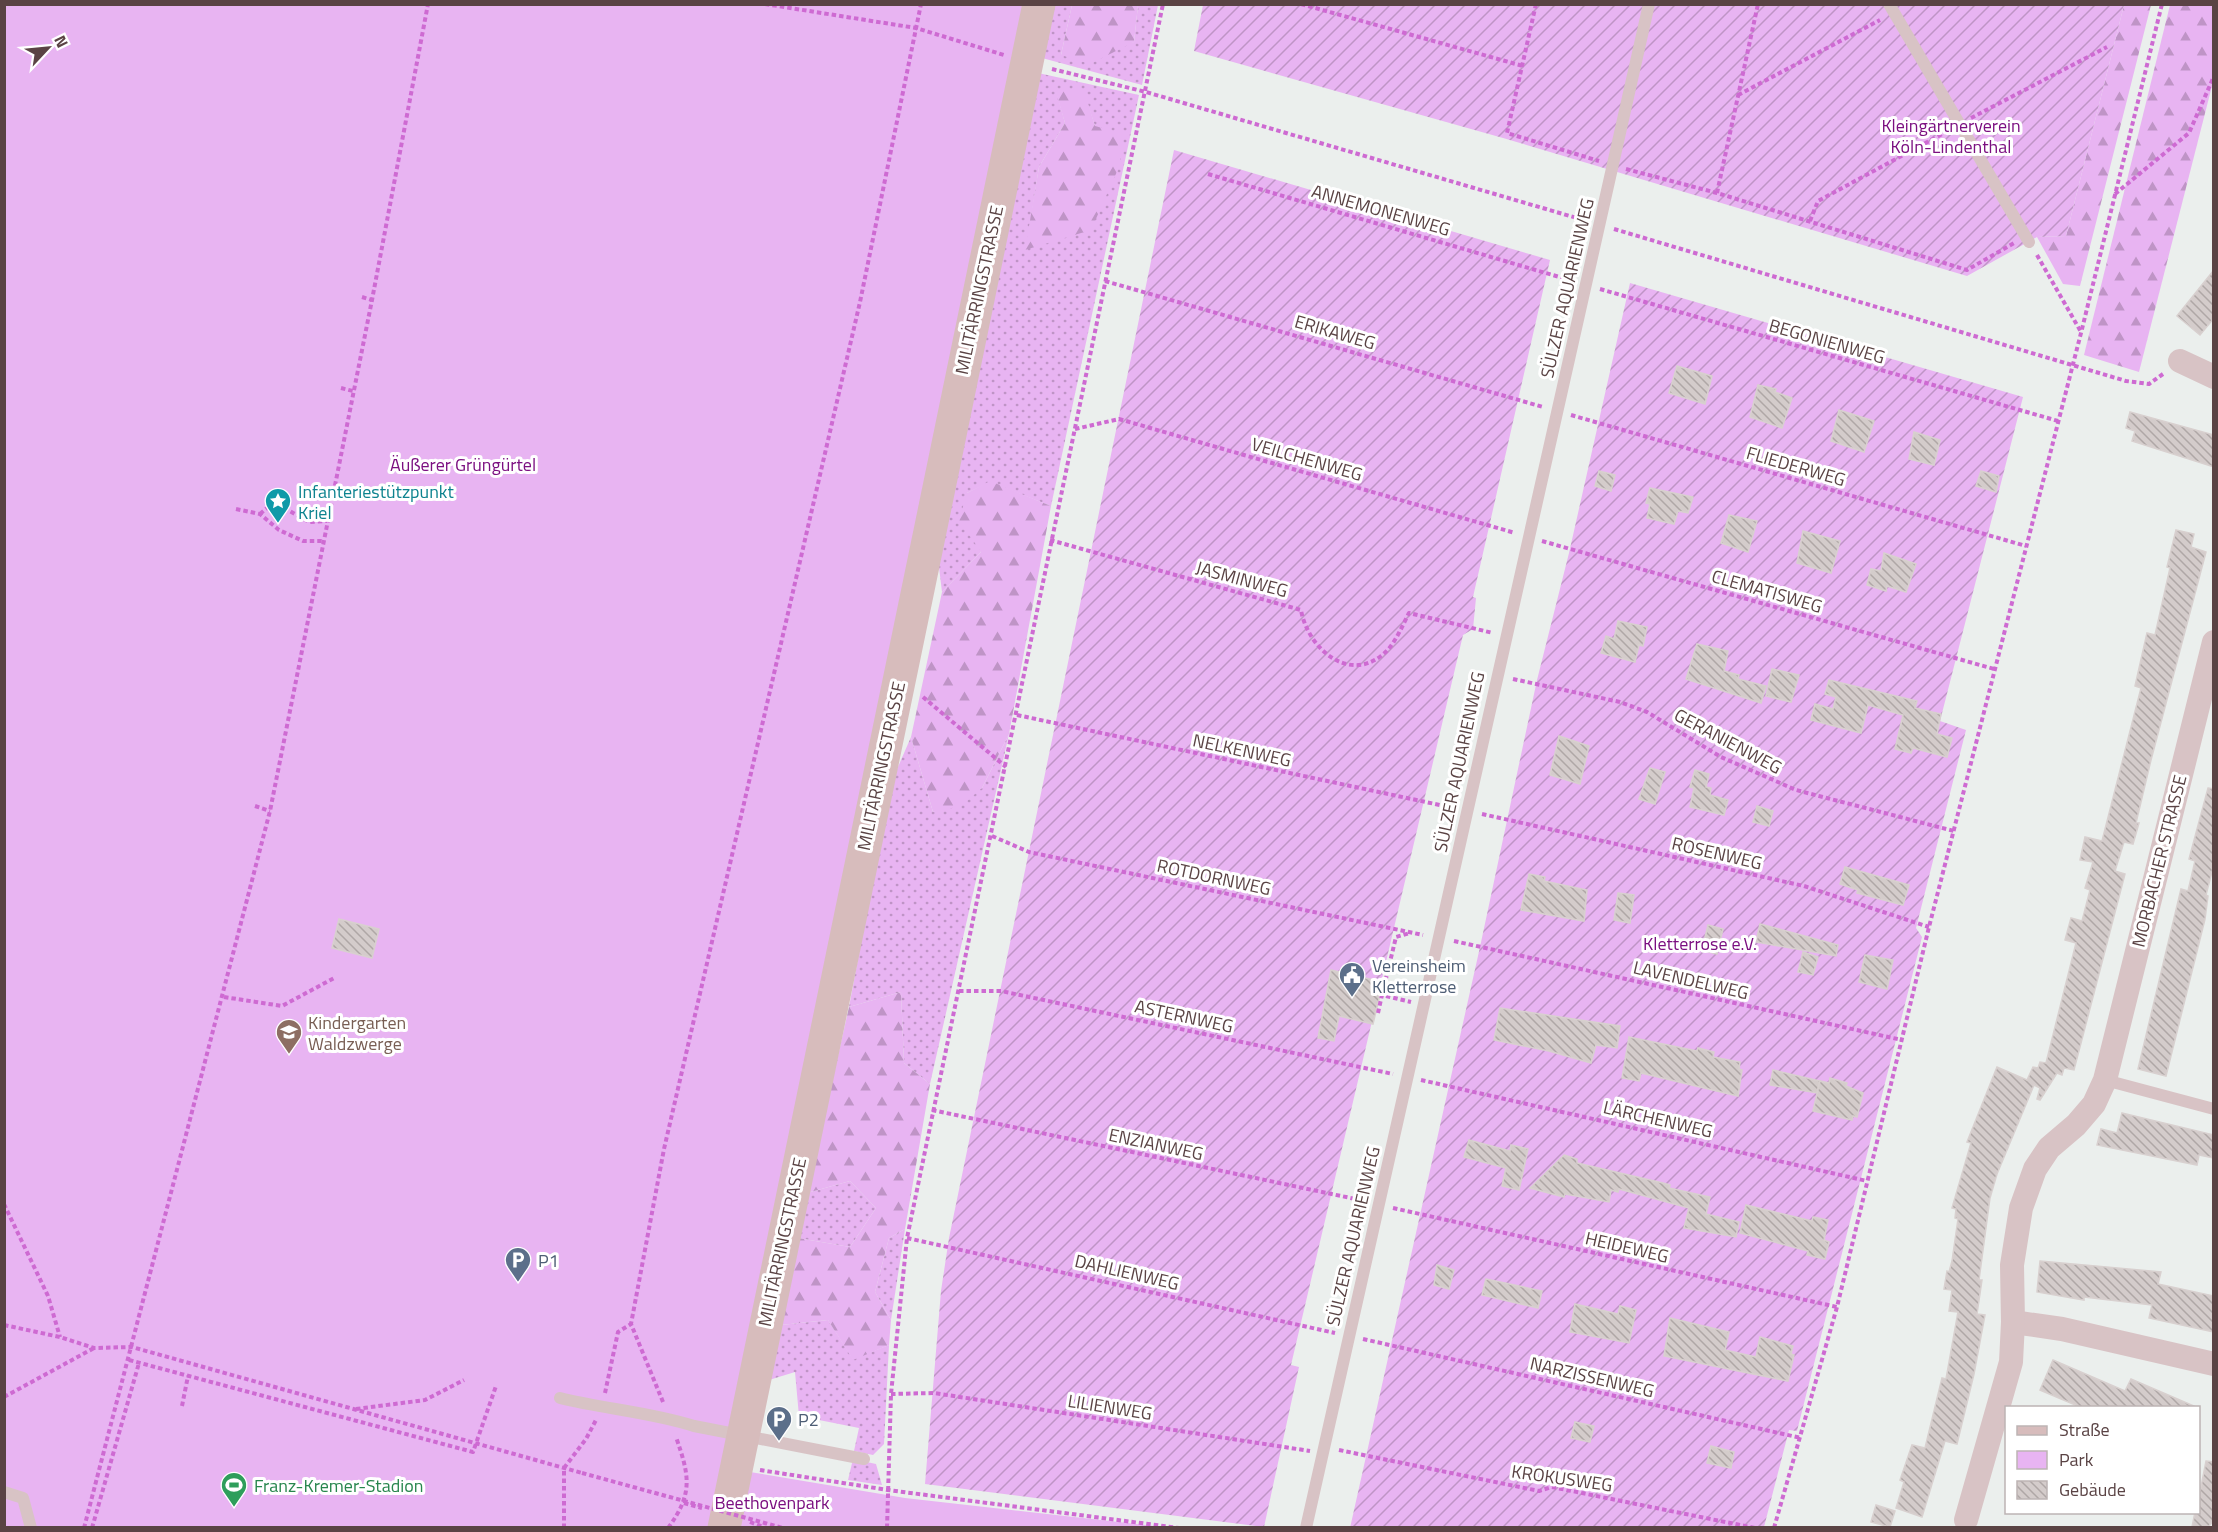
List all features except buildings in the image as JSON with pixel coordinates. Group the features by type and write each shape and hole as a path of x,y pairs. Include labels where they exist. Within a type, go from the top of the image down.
{"main road":[{"name":"MILITÄRRINGSTRASSE","path":"724,1527 1039,4"}],"street":[{"path":"2180,361 2214,377"},
{"name":"MORBACHER STRASSE","path":"1966,1520 2008,1372 2013,1322 2012,1265 2020,1208 2035,1169 2044,1155 2094,1104 2105,1080 2213,649"},
{"path":"2013,1322 2062,1329 2214,1364"}],"lane":[{"name":"SÜLZER AQUARIENWEG","path":"1306,1527 1649,4"},
{"path":"1889,4 2023,242"},
{"path":"2105,1080 2214,1109"},
{"path":"560,1398 601,1409 669,1418 694,1426 864,1459"},
{"path":"4,1492 23,1498 31,1527"}],"path":[{"path":"84,1527 224,997 270,811 372,300 428,4"},
{"path":"765,4 916,28 1027,63 1146,92"},
{"path":"564,1527 564,1468 586,1439 601,1409 618,1332 631,1324 664,1149 860,302 921,4"},
{"path":"887,1527 891,1394 907,1238 1163,4"},
{"path":"1301,4 1523,66"},
{"path":"1536,4 1507,133 1717,193 1968,270 2023,242 2082,333"},
{"path":"1717,193 1758,4"},
{"path":"1774,1527 1837,1307 1899,1040 2072,364 2082,333 2162,4"},
{"path":"1738,95 1885,17"},
{"path":"1969,120 2107,47"},
{"path":"2115,194 2189,134 2214,76"},
{"path":"1810,221 1818,201 1951,129"},
{"name":"ANNEMONENWEG","path":"1208,174 1546,273"},
{"name":"ERIKAWEG","path":"1105,281 1516,399"},
{"name":"BEGONIENWEG","path":"1626,296 2058,421"},
{"path":"362,297 372,300"},
{"path":"2072,364 2126,381 2149,384 2180,361"},
{"path":"340,388 353,391"},
{"name":"VEILCHENWEG","path":"1075,429 1119,419 1489,525"},
{"name":"FLIEDERWEG","path":"1598,423 2026,546"},
{"path":"260,514 274,502 309,522 327,521"},
{"path":"236,509 260,514 279,530 303,541 324,541"},
{"name":"JASMINWEG","path":"1050,540 1301,610 1303,623 1311,639 1328,658 1348,665 1366,663 1382,656 1409,613 1473,628"},
{"name":"CLEMATISWEG","path":"1570,548 1994,669"},
{"name":"GERANIENWEG","path":"1496,676 1620,702 1647,712 1721,757 1796,790 1954,831"},
{"path":"897,687 920,694 1006,767"},
{"name":"NELKENWEG","path":"1017,715 1055,725 1424,802"},
{"path":"255,806 270,811"},
{"name":"ROSENWEG","path":"1507,820 1804,886 1917,925 1929,927"},
{"name":"ROTDORNWEG","path":"992,836 1029,852 1394,929"},
{"path":"1378,1013 1396,937 1413,933"},
{"name":"LAVENDELWEG","path":"1480,947 1899,1040"},
{"path":"224,997 282,1006 336,977"},
{"name":"ASTERNWEG","path":"958,991 1000,991 1362,1067"},
{"path":"1382,995 1424,1004"},
{"name":"LÄRCHENWEG","path":"1448,1086 1867,1180"},
{"name":"ENZIANWEG","path":"932,1110 1332,1195"},
{"path":"4,1204 48,1296 60,1336"},
{"name":"HEIDEWEG","path":"1420,1214 1828,1307 1837,1307"},
{"name":"DAHLIENWEG","path":"907,1238 1300,1325"},
{"path":"4,1325 60,1336 94,1348 132,1347 476,1445 783,1527"},
{"name":"NARZISSENWEG","path":"1390,1345 1801,1438"},
{"path":"4,1397 94,1348"},
{"path":"129,1360 473,1452 496,1386"},
{"path":"92,1527 139,1362"},
{"path":"182,1406 188,1376"},
{"path":"352,1410 425,1400 464,1380"},
{"name":"LILIENWEG","path":"891,1394 934,1393 1282,1447 1323,1450"},
{"name":"KROKUSWEG","path":"1323,1450 1365,1455 1539,1491 1552,1487 1755,1527"},
{"path":"735,1466 888,1490 1179,1527"}],"green space":[{"name":"Äußerer Grüngürtel","path":"5,5 1027,5 710,1527 5,1528"},
{"path":"1053,5 1072,5 1061,55 1134,42 1138,5 1158,5 1142,85 1042,58"},
{"path":"1072,5 1138,5 1134,42 1090,64 1061,55"},
{"name":"Kleingärtnerverein Köln-Lindenthal","path":"1203,5 2124,5 2066,236 2037,237 1967,276 1503,138 1194,51"},
{"path":"2124,5 2151,5 2080,286 2063,284 2037,237 2066,236"},
{"path":"2170,5 2213,5 2213,82 2139,372 2084,355"},
{"path":"1038,73 1139,95 1051,506 990,482 967,493 981,552 942,592 938,559","holes":["1056,90 1083,90 1095,126 1026,250 1039,167 1065,123"]},
{"path":"1055,89 1084,90 1095,126 1124,134 1119,167 1091,230 1025,250 1039,167 1065,123"},
{"path":"1174,150 1550,260 1473,597 1476,598 1473,629 1463,635 1291,1365 1299,1367 1264,1527 925,1484 941,1291 949,1238"},
{"name":"Kletterrose e.V.","path":"1630,283 2023,397 1940,721 1966,730 1916,928 1922,937 1797,1431 1789,1430 1764,1527 1350,1528 1480,947 1537,680 1569,553"},
{"path":"990,481 1051,506 1009,734 982,788 961,806 933,812 911,737 942,592 981,552 959,520 967,493"},
{"path":"1009,734 930,1084 904,1063 901,992 849,1007 891,783 911,737 933,812 982,788"},
{"path":"901,992 904,1063 930,1084 905,1229 889,1238 875,1292 891,1320 889,1345 853,1360 828,1320 781,1325 798,1238 850,1247 876,1208 850,1181 807,1193 849,1007"},
{"path":"850,1181 876,1208 850,1247 798,1238 807,1193"},
{"path":"905,1229 891,1320 875,1292 889,1238"},
{"path":"828,1320 853,1359 889,1345 884,1444 873,1455 854,1451 859,1428 799,1416 795,1372 769,1380 781,1325"},
{"path":"853,1459 876,1464 882,1485 848,1480"},
{"name":"Beethovenpark","path":"750,1472 905,1498 1163,1527 737,1528"}],"place":[{"name":"Infanteriestützpunkt Kriel","path":"278,524"},
{"name":"Vereinsheim Kletterrose","path":"1352,998"},
{"name":"Kindergarten Waldzwerge","path":"289,1055"},
{"name":"P1","path":"518,1283"},
{"name":"P2","path":"779,1442"},
{"name":"Franz-Kremer-Stadion","path":"234,1508"}]}
